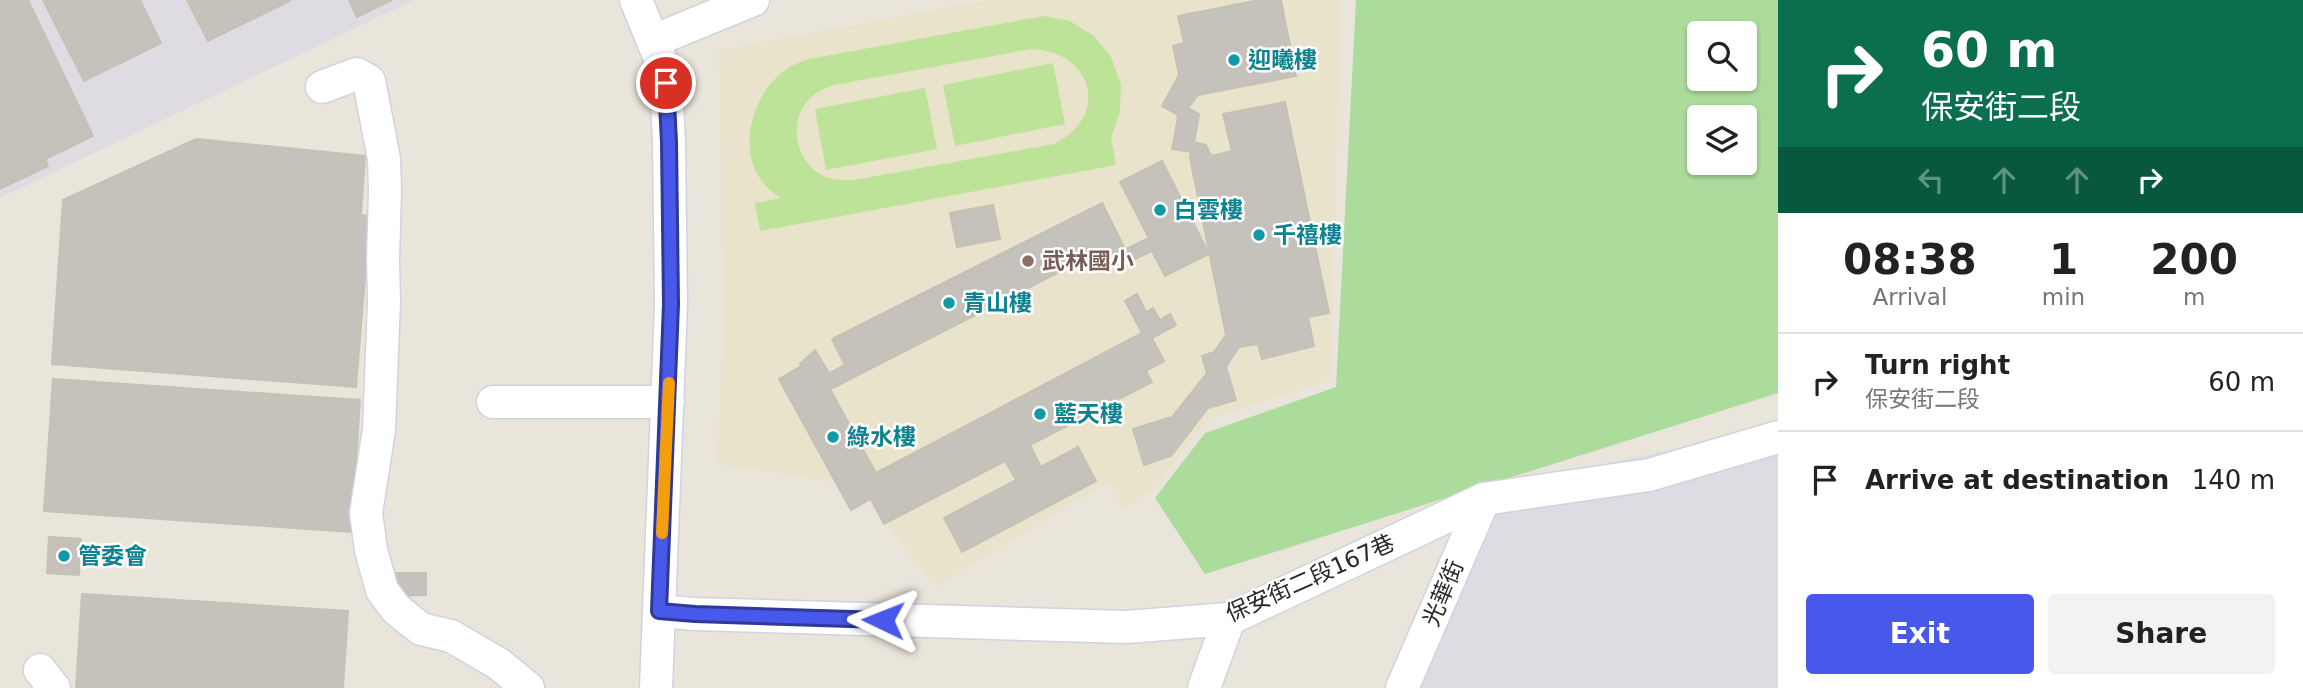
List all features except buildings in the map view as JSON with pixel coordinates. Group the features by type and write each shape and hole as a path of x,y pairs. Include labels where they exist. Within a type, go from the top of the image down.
{"street":[{"path":"636,0 661,61 666,83 669,142 671,304 656,688"},
{"path":"653,41 753,0"},
{"path":"322,87 357,74 369,81 384,159 384,301 379,430 366,513 371,551 382,590 396,609 421,629 451,636 499,664 528,688"},
{"path":"493,402 668,402"},
{"name":"保安街二段167巷","path":"659,611 1126,627 1229,619 1484,499 1649,475 1778,437"},
{"name":"光華街","path":"1402,688 1484,499"},
{"path":"1204,688 1229,619"}],"shaded area":[{"path":"0,0 414,0 0,198"},
{"name":"武林國小","path":"987,0 1341,0 1330,381 1208,419 1153,490 1123,509 1108,482 936,587 881,517 851,485 717,464 723,333 719,50"},
{"path":"1778,429 1778,688 1419,688 1498,485"}],"green space":[{"path":"1356,0 1778,0 1778,393 1205,574 1155,498 1205,433 1336,387"},
{"path":"1044,16 1070,21 1094,36 1111,57 1121,84 1120,112 1111,138 1116,165 760,231 755,203 781,198 768,188 758,175 752,160 751,127 755,111 772,82 790,67 809,59","holes":["1031,49 1052,53 1069,61 1081,73 1087,87 1088,102 1083,118 1072,132 1054,144 854,180 829,178 816,171 808,164 798,145 797,123 800,113 812,97 834,85"]},
{"path":"1053,63 1065,124 955,146 943,85"},
{"path":"925,88 937,149 826,170 815,109"}],"slow traffic":[{"path":"662,533 669,383"}],"place":[{"name":"迎曦樓","path":"1234,60"},
{"name":"白雲樓","path":"1160,210"},
{"name":"千禧樓","path":"1259,235"},
{"name":"武林國小","path":"1028,261"},
{"name":"青山樓","path":"949,303"},
{"name":"藍天樓","path":"1040,414"},
{"name":"綠水樓","path":"833,437"},
{"name":"管委會","path":"64,556"}],"route":[{"path":"666,83 671,304 659,611 883,620"}]}
